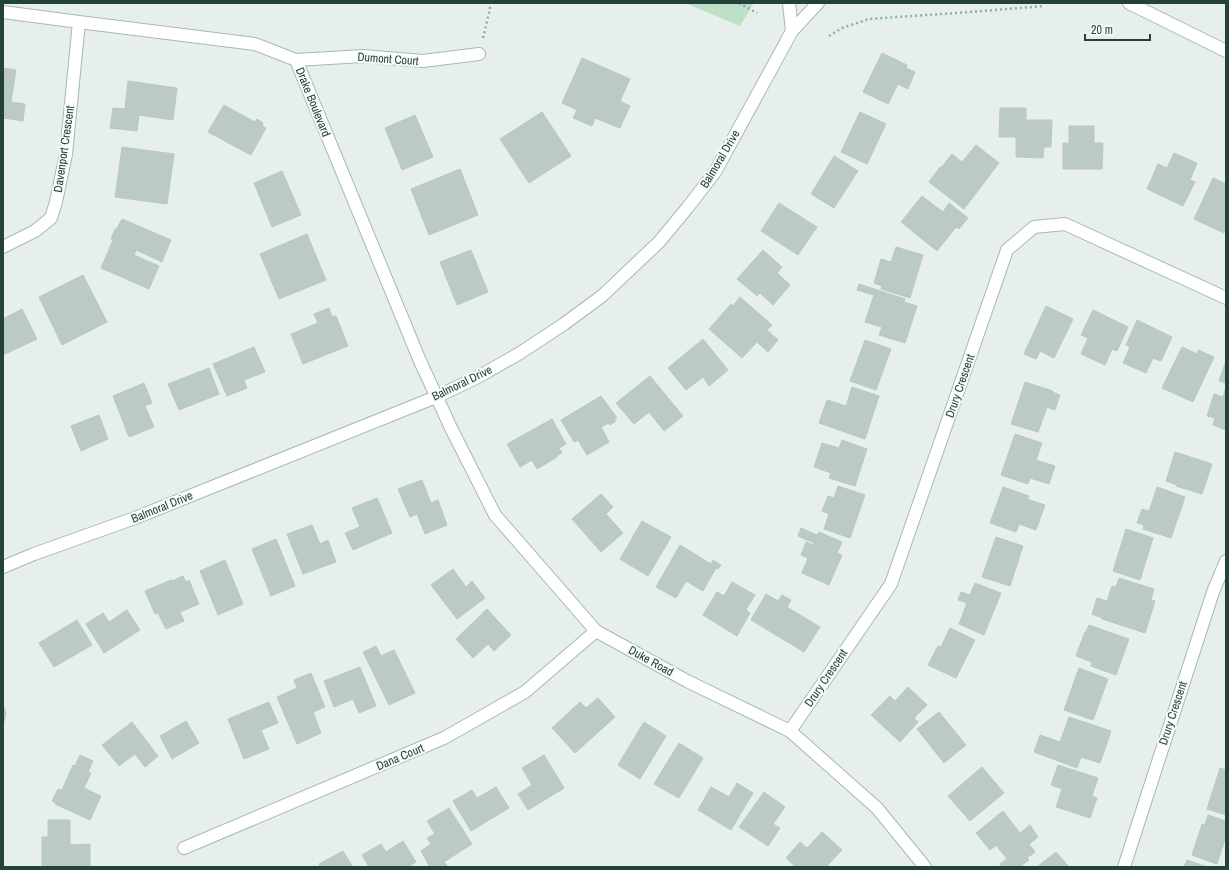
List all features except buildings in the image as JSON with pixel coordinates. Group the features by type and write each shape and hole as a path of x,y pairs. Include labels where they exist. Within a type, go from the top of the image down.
{"street":[{"path":"789,3 792,31"},
{"name":"Balmoral Drive","path":"3,567 34,554 135,518 436,397 478,377 514,357 564,324 602,296 659,242 688,207 715,172 792,31 818,3"},
{"path":"1129,3 1226,51"},
{"name":"Drake Boulevard","path":"3,12 255,44 296,60 436,397"},
{"name":"Davenport Crescent","path":"3,247 35,231 51,218 56,202 66,154 79,22"},
{"name":"Dumont Court","path":"296,60 363,56 423,61 479,54"},
{"name":"Drury Crescent","path":"790,731 891,584 1007,250 1034,227 1065,224 1226,298"},
{"name":"Duke Road","path":"436,397 495,515 596,631 687,681 790,731 877,808 925,867"},
{"name":"Drury Crescent","path":"1124,867 1213,592 1226,561"},
{"name":"Dana Court","path":"184,848 444,738 525,692 596,631"}],"path":[{"path":"479,54 490,9 489,3"},
{"path":"739,3 757,13"},
{"path":"829,36 842,28 869,19 1044,6"}],"green space":[{"path":"685,3 754,3 740,26"}]}
